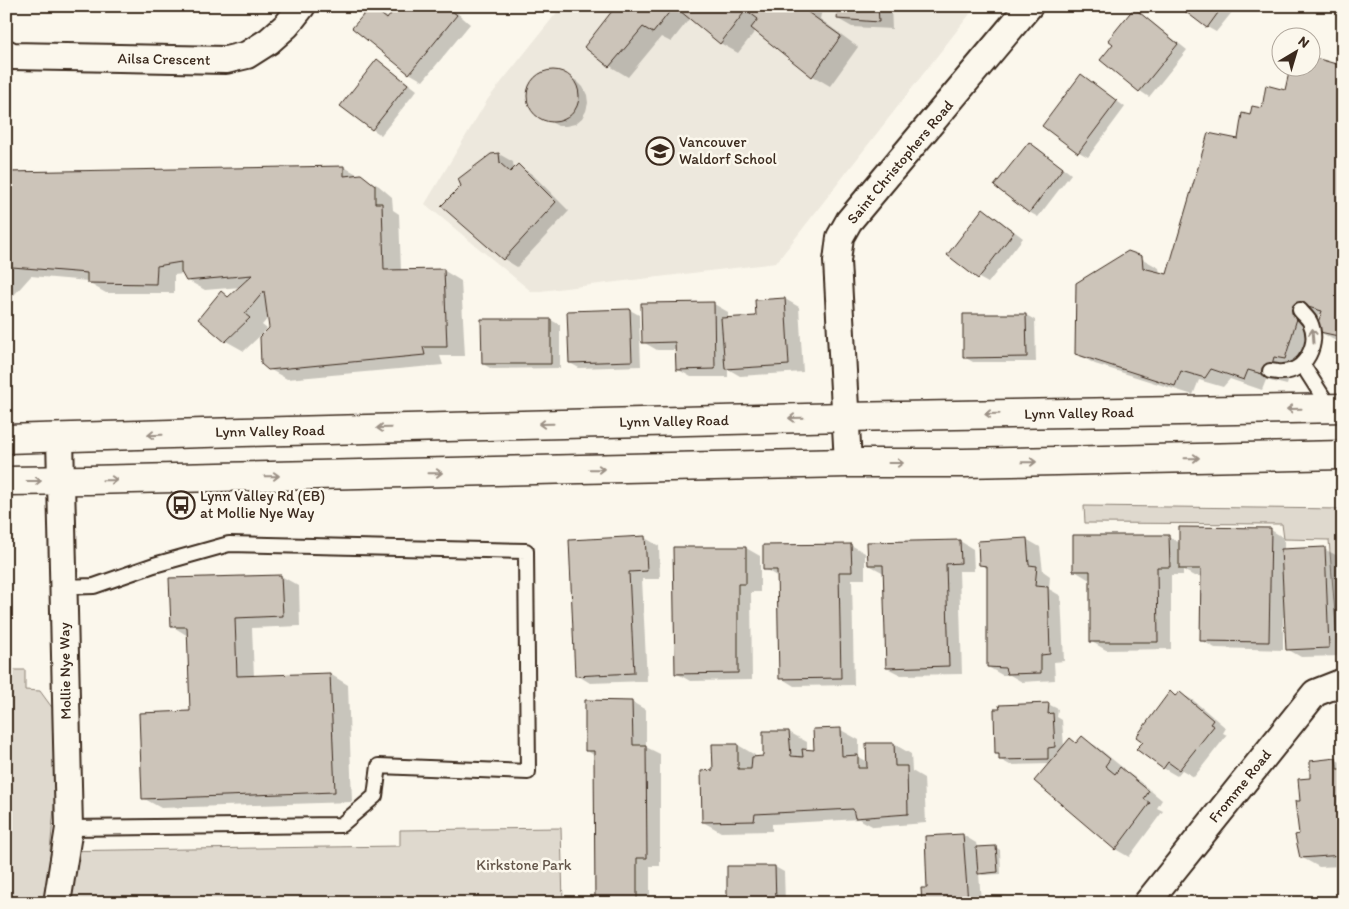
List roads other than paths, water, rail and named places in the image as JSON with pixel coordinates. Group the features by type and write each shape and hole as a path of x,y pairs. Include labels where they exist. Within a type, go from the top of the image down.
{"main road":[{"name":"Lynn Valley Road","path":"6,440 204,433 845,417 1336,408"},
{"path":"6,481 848,463 973,463 1343,455"}],"street":[{"name":"Ailsa Crescent","path":"6,53 12,56 226,60 247,55 269,41 287,25 302,6"},
{"name":"Saint Christophers Road","path":"848,463 837,261 840,237 849,221 1029,6"},
{"name":"Mollie Nye Way","path":"57,903 70,828 62,587 60,438"},
{"name":"Fromme Road","path":"1147,903 1315,693 1343,682"}],"lane":[{"path":"1270,371 1283,372 1293,370 1310,355 1314,344 1314,332 1309,321 1300,310"},
{"path":"1302,364 1336,408"},
{"path":"62,587 94,586 154,565 229,544 526,551 528,772 379,766 375,796 341,825 70,828"}],"place":[{"name":"Vancouver Waldorf School","path":"660,151"},
{"name":"Lynn Valley Rd (EB) at Mollie Nye Way","path":"181,505"}],"park label":[{"name":"Kirkstone Park","path":"524,865"}]}
